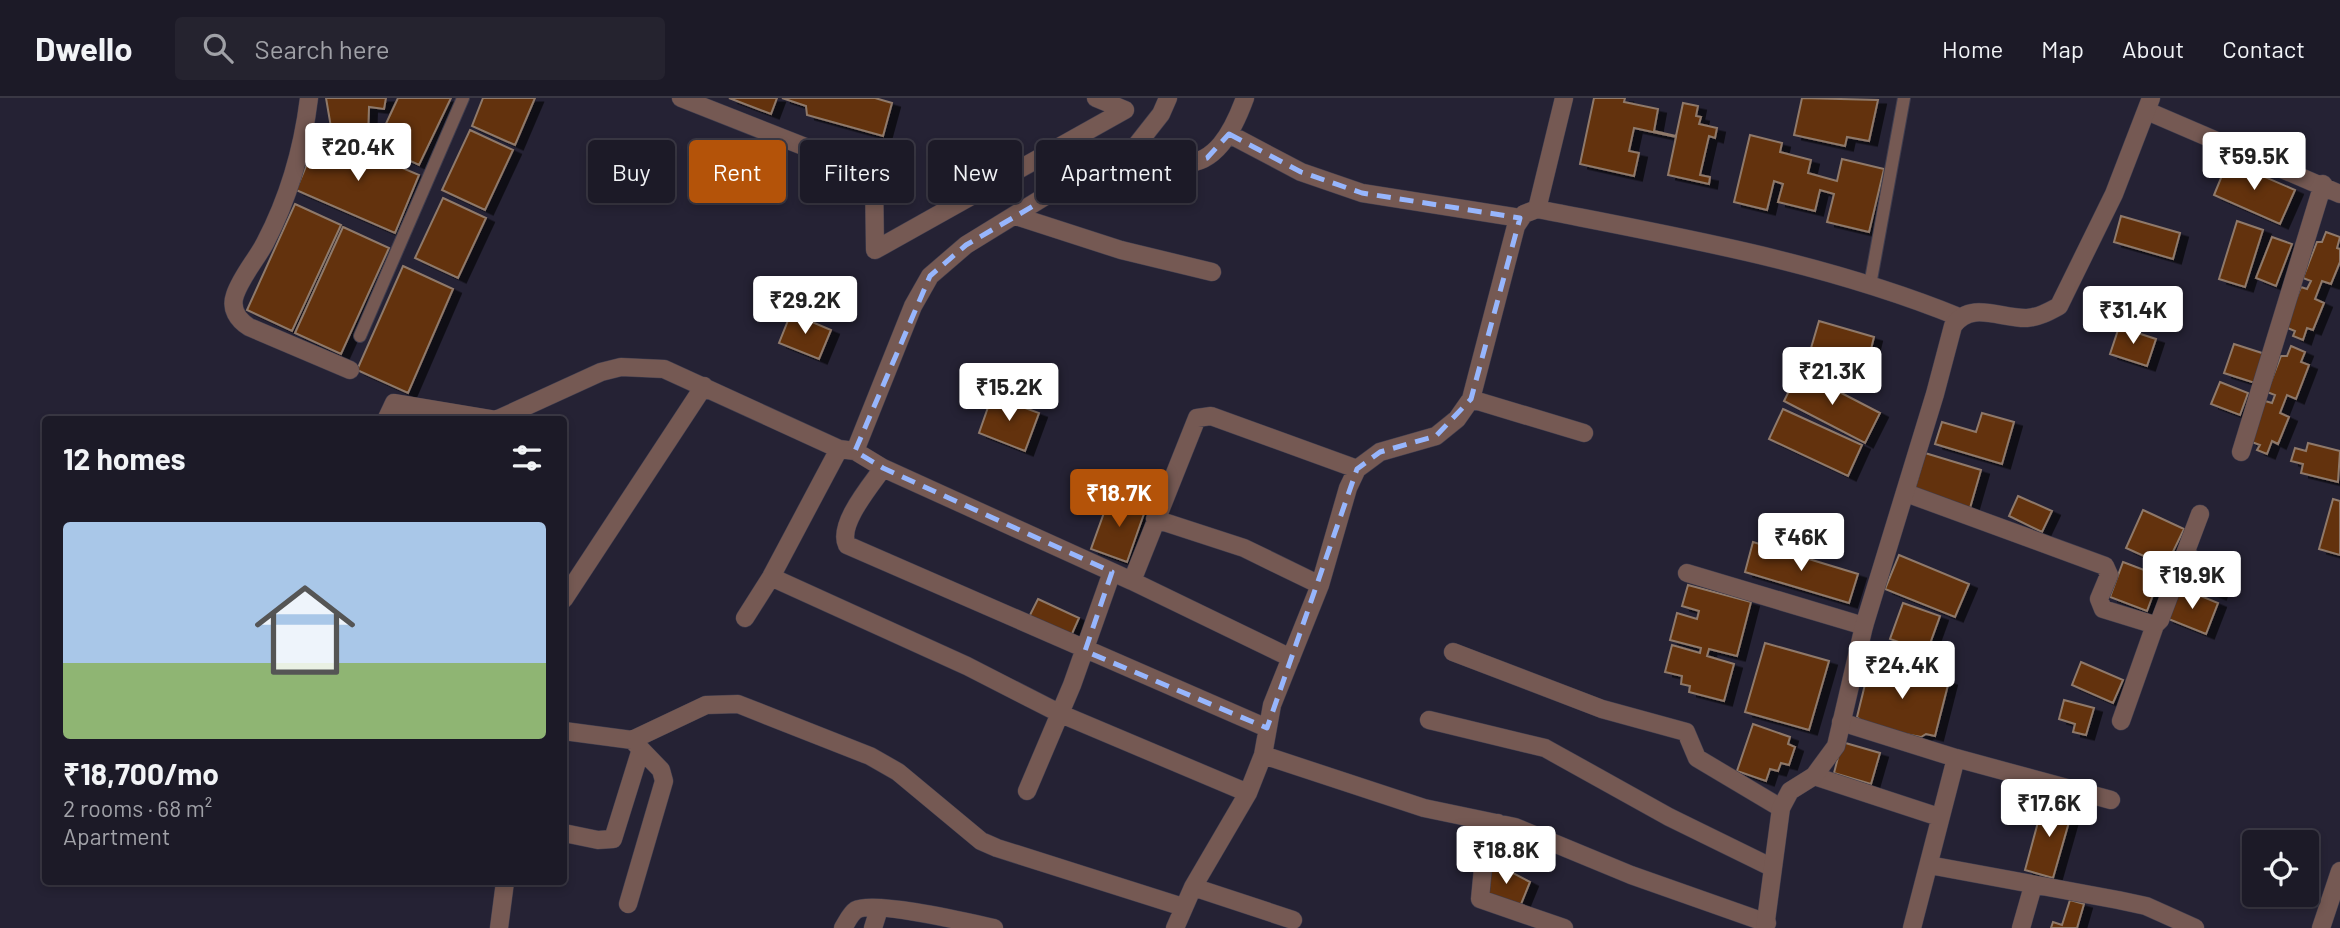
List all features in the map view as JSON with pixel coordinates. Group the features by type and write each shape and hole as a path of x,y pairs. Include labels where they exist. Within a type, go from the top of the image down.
{"street":[{"path":"309,98 304,138 292,172 266,241 234,296 234,307 238,319 249,327 350,370"},
{"path":"681,98 874,174 875,250 1125,110 1097,98"},
{"path":"1141,140 1161,114 1168,98"},
{"path":"1196,161 1207,158 1229,134 1245,98"},
{"path":"1537,209 1564,98"},
{"path":"1229,134 1301,172 1362,193 1520,218 1537,209 1788,261 1870,285 1959,317 1975,312 2026,318 2043,315 2059,306 2114,194 2149,105 2340,194"},
{"path":"2241,452 2323,184"},
{"path":"745,618 847,450 913,306 930,276 966,245 1036,203"},
{"path":"1016,216 1121,250 1212,272"},
{"path":"1175,928 1193,887 1248,793 1263,755 1266,728 1320,585 1348,488 1357,469 1380,452 1436,436 1457,419 1471,400 1520,218"},
{"path":"1263,755 1424,808 1498,823 1766,925 1771,867 1781,808 1790,791 1814,776 1836,746 1864,626 1906,493 1953,326 1959,317"},
{"path":"505,416 601,372 621,367 664,369 1132,581 1291,658"},
{"path":"567,594 704,386"},
{"path":"1471,400 1584,433"},
{"path":"388,416 394,404 470,416"},
{"path":"1132,581 1193,425 1204,415 1357,469"},
{"path":"883,468 845,526 844,538 847,545 1266,728"},
{"path":"1906,493 2105,565 2109,575 2099,599 2103,610 2155,625"},
{"path":"2121,722 2155,625 2160,620 2200,514"},
{"path":"1155,519 1244,548 1320,585"},
{"path":"1027,791 1061,714 1112,572"},
{"path":"1687,573 1864,626"},
{"path":"771,577 967,666 1061,714 1248,793"},
{"path":"1453,652 1602,709 1686,732 1697,758 1781,808"},
{"path":"567,834 598,840 613,839 636,745 706,705 738,704 870,756 925,790 963,826 997,848 1183,907"},
{"path":"1429,720 1545,748 1669,817 1771,867"},
{"path":"1841,722 1956,758 2110,800"},
{"path":"567,732 636,745 661,770 664,781 628,904"},
{"path":"1912,928 1956,758"},
{"path":"1814,776 1939,817"},
{"path":"1498,823 1484,857 1480,899 1564,928"},
{"path":"1928,865 2146,906 2194,928"},
{"path":"2320,928 2340,871"},
{"path":"499,928 505,885"},
{"path":"2021,928 2033,886"},
{"path":"1193,887 1293,920"},
{"path":"843,928 857,909 935,915 994,928"},
{"path":"873,928 879,909"}],"lane":[{"path":"360,336 463,98"},
{"path":"1870,285 1904,98"}],"highlighted area":[{"path":"1229,134 1301,172 1362,193 1520,218 1471,399 1436,436 1380,452 1357,469 1267,728 1085,651 1112,572 883,468 855,451 930,276 966,245 1135,147 1191,163 1207,158"}],"building":[{"path":"326,98 386,98 384,109 369,107 368,137 332,133"},
{"path":"398,98 451,98 419,165 376,145"},
{"path":"483,98 535,98 515,145 472,126"},
{"path":"729,98 777,98 771,114"},
{"path":"782,98 875,98 892,103 883,136 807,115 806,106"},
{"path":"1594,98 1625,98 1624,102 1658,109 1654,131 1676,136 1683,103 1698,106 1696,116 1701,117 1699,124 1717,128 1715,138 1709,136 1700,175 1710,177 1709,184 1668,175 1676,137 1634,128 1629,151 1639,153 1634,176 1580,164"},
{"path":"1802,98 1878,100 1869,141 1847,137 1845,146 1794,135"},
{"path":"470,130 513,150 485,210 442,190"},
{"path":"320,133 419,175 395,233 296,190"},
{"path":"1750,135 1782,143 1780,152 1811,160 1808,173 1837,181 1842,159 1884,169 1869,232 1827,222 1834,194 1820,190 1815,211 1778,202 1783,184 1774,181 1767,210 1734,202"},
{"path":"2228,161 2295,190 2280,224 2214,195"},
{"path":"443,198 486,218 458,278 415,258"},
{"path":"295,204 341,225 292,331 247,310"},
{"path":"2121,216 2180,233 2173,259 2114,242"},
{"path":"2237,221 2263,230 2245,287 2219,279"},
{"path":"343,227 389,248 341,354 295,333"},
{"path":"2326,232 2340,237 2337,248 2340,249 2340,262 2331,284 2322,281 2315,299 2324,303 2313,330 2307,328 2303,340 2293,336 2295,331 2285,327 2301,287 2307,289 2311,281 2303,278 2317,242 2322,242"},
{"path":"2272,237 2292,244 2276,286 2256,278"},
{"path":"403,266 453,289 408,393 357,370"},
{"path":"2130,292 2160,301 2153,322 2123,312"},
{"path":"791,313 831,330 819,359 779,343"},
{"path":"1819,321 1874,337 1863,381 1806,365"},
{"path":"2119,327 2156,339 2147,366 2110,354"},
{"path":"2234,344 2265,354 2255,383 2224,373"},
{"path":"2291,346 2305,352 2301,362 2309,365 2296,399 2287,395 2280,413 2289,417 2278,444 2272,441 2267,454 2257,450 2260,445 2249,441 2265,401 2272,403 2275,395 2267,392 2281,356 2287,356"},
{"path":"1799,371 1880,413 1865,443 1784,401"},
{"path":"2220,382 2248,393 2240,415 2211,404"},
{"path":"992,396 1039,413 1025,451 979,433"},
{"path":"1783,409 1862,445 1848,476 1769,439"},
{"path":"1982,413 2014,422 2002,464 1935,444 1942,422 1976,432"},
{"path":"2308,443 2340,451 2338,482 2301,473 2303,464 2291,461 2295,448 2306,451"},
{"path":"1925,453 1981,470 1970,508 1914,491"},
{"path":"1110,496 1146,508 1127,562 1091,549"},
{"path":"2018,496 2052,511 2042,532 2009,516"},
{"path":"2333,499 2340,501 2340,555 2319,549"},
{"path":"2143,510 2184,529 2166,566 2126,548"},
{"path":"1753,542 1858,574 1849,603 1745,572"},
{"path":"2192,550 2230,564 2218,595 2181,580"},
{"path":"1899,555 1969,584 1955,617 1885,589"},
{"path":"2123,562 2160,576 2147,611 2110,597"},
{"path":"1688,585 1751,602 1737,656 1709,649 1707,656 1734,664 1724,701 1689,692 1690,686 1681,684 1682,676 1665,672 1672,645 1700,653 1701,648 1670,640 1677,613 1697,619 1699,611 1682,606"},
{"path":"2179,587 2218,603 2206,634 2166,618"},
{"path":"1038,599 1079,618 1071,636 1029,617"},
{"path":"1903,603 1940,616 1927,652 1890,639"},
{"path":"1765,643 1829,661 1809,730 1745,712"},
{"path":"1871,660 1949,681 1935,736 1926,734 1921,737 1869,727 1857,717"},
{"path":"2081,662 2123,680 2113,703 2072,685"},
{"path":"2064,700 2094,708 2086,735 2073,732 2075,724 2059,719"},
{"path":"1753,724 1790,737 1788,744 1795,747 1789,765 1781,763 1778,771 1770,769 1766,781 1737,771"},
{"path":"1842,742 1880,753 1871,784 1834,773"},
{"path":"2044,800 2073,808 2053,878 2025,870"},
{"path":"1490,861 1530,882 1519,909 1487,894"},
{"path":"2070,900 2084,904 2077,928 2051,928 2053,922 2062,925"}]}
